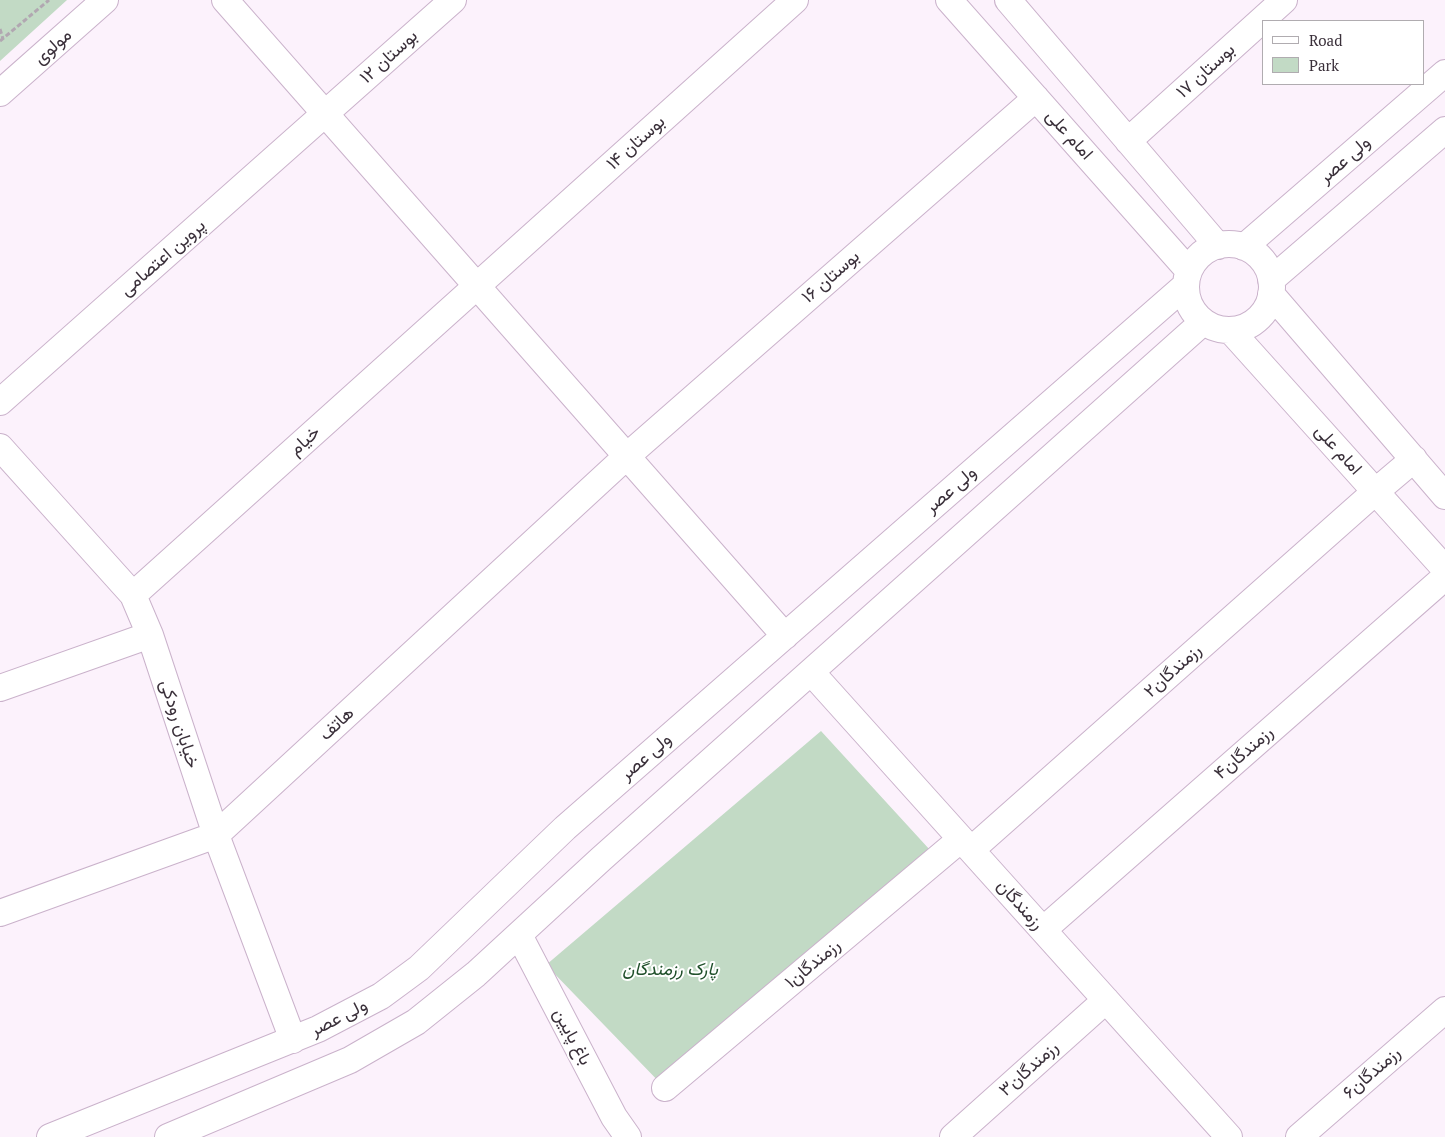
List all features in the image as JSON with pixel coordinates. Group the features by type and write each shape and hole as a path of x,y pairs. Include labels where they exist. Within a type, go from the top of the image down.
{"street":[{"name":"مولوی","path":"0,93 105,0"},
{"path":"225,0 785,636"},
{"name":"بوستان ۱۲","path":"326,114 453,0"},
{"name":"بوستان ۱۴","path":"477,286 795,0"},
{"name":"امام علی","path":"949,0 1036,98 1188,278"},
{"path":"1008,0 1218,246"},
{"name":"بوستان ۱۷","path":"1128,141 1284,0"},
{"name":"ولی عصر","path":"1244,247 1445,73"},
{"name":"بوستان ۱۶","path":"627,456 1036,98"},
{"name":"پروین اعتصامی","path":"0,402 326,114"},
{"path":"1440,482 1414,459 1271,287 1266,266 1257,255 1244,247 1231,244 1218,246 1206,251 1196,259 1188,278 1187,299 1193,312 1203,322 1216,329 1231,331 1245,328 1257,319 1266,308 1271,287 1445,130"},
{"name":"ولی عصر","path":"50,1137 318,1030 381,996 419,968 564,828 785,636 1188,278"},
{"name":"خیام","path":"132,595 477,286"},
{"path":"168,1137 350,1060 416,1022 476,974 601,859 1203,322"},
{"name":"امام علی","path":"1231,331 1445,569"},
{"name":"خیابان رودکی","path":"2,452 132,595 150,635 216,835 293,1040"},
{"name":"هاتف","path":"0,913 216,835 627,456"},
{"name":"رزمندگان۲","path":"966,845 1414,459"},
{"name":"رزمندگان۴","path":"1043,930 1445,577"},
{"path":"0,688 150,635"},
{"name":"رزمندگان","path":"811,672 1229,1137"},
{"name":"رزمندگان۱","path":"664,1088 966,845"},
{"name":"باغ پایین","path":"519,935 614,1116 628,1137"},
{"name":"رزمندگان۳","path":"953,1137 1106,1000"},
{"name":"رزمندگان۶","path":"1298,1137 1445,1010"}],"path":[{"path":"1,40 49,0"},
{"path":"0,29 1,40"}],"green space":[{"path":"0,0 67,0 0,61"},
{"name":"پارک رزمندگان","path":"821,731 930,850 665,1088 546,965"}]}
